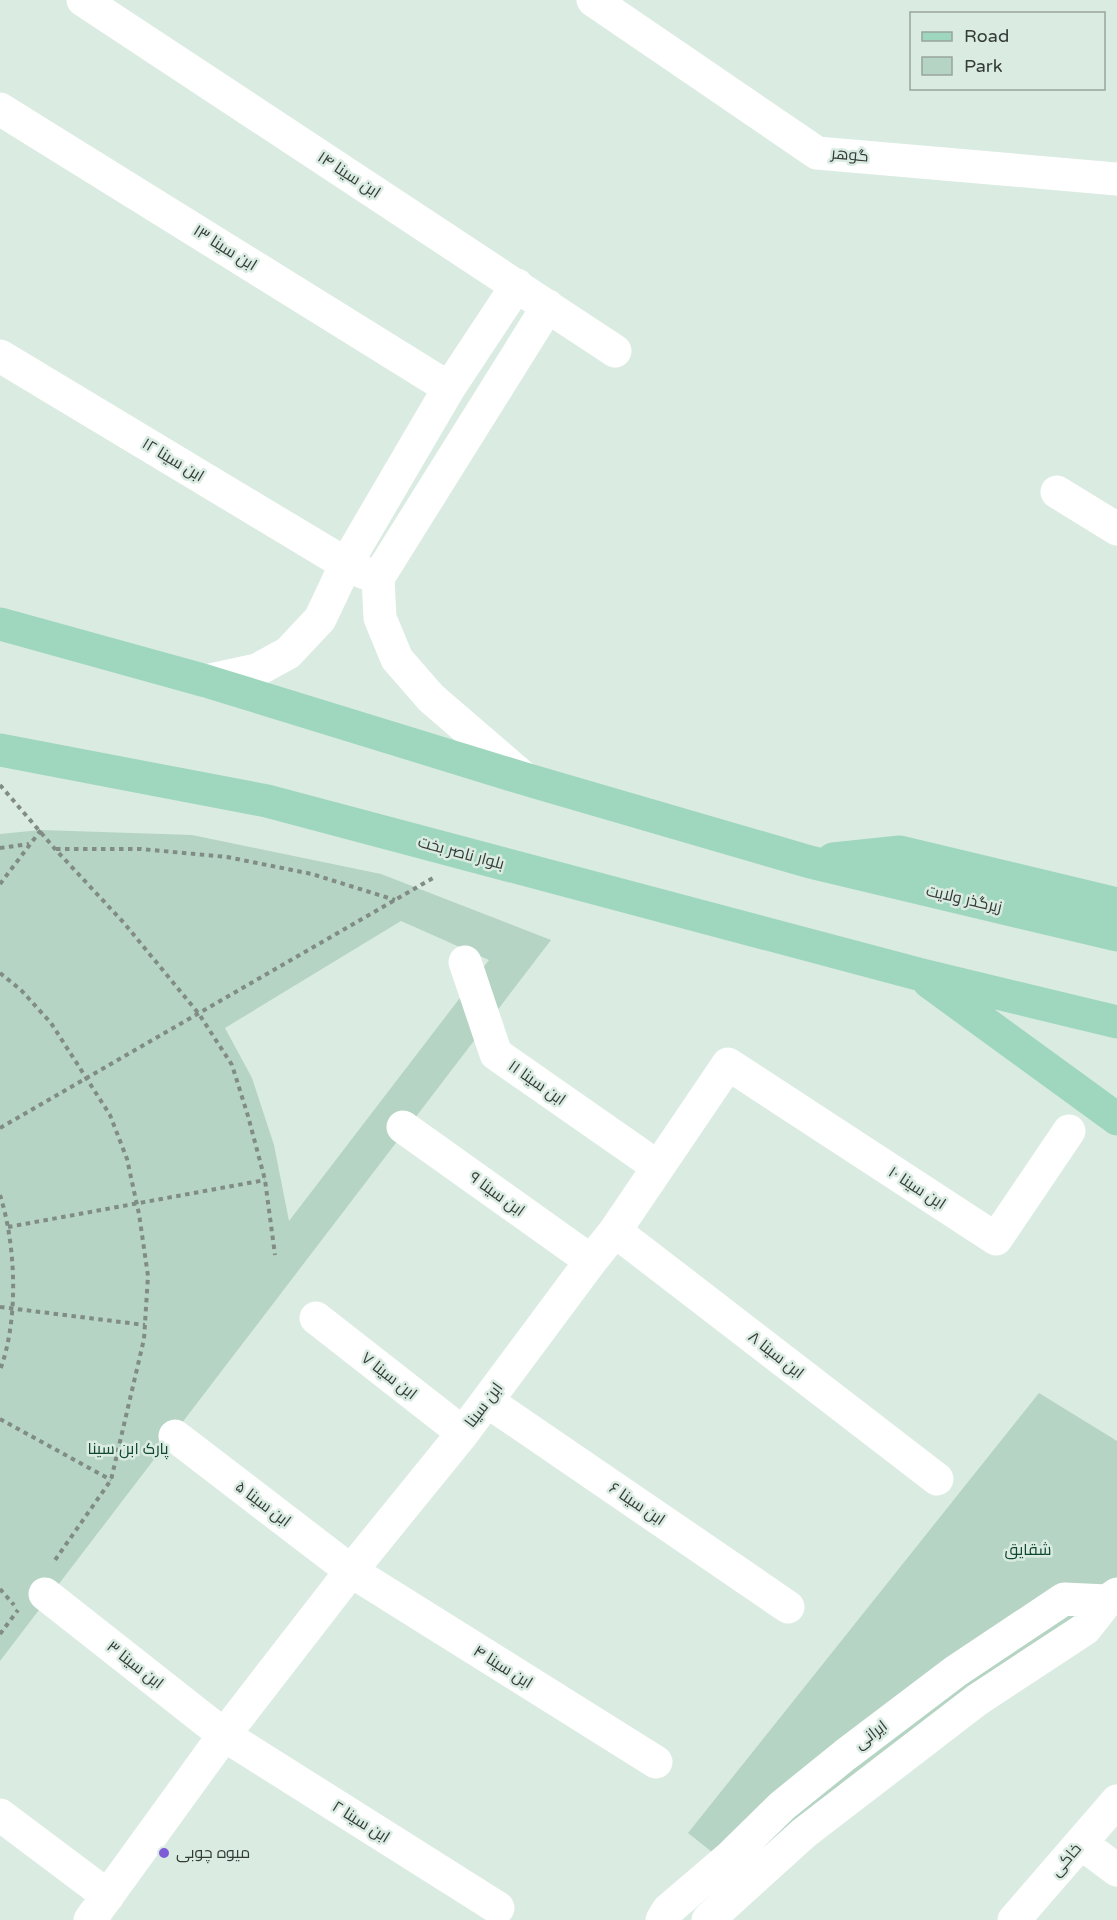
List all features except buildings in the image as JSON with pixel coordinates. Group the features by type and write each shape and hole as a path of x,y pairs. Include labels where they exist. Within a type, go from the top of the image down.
{"main road":[{"path":"0,624 206,681 525,779 810,862 900,852 1117,904"},
{"name":"بلوار ناصر بخت","path":"0,750 267,801 918,974"},
{"name":"زیرگذر ولایت","path":"810,862 1117,935"},
{"path":"918,974 1117,1022"},
{"path":"918,974 1117,1119"}],"street":[{"name":"ابن سینا ۱۴","path":"82,0 615,351"},
{"name":"گوهر","path":"593,0 817,153 1117,179"},
{"name":"ابن سینا ۱۳","path":"0,109 449,388"},
{"path":"206,681 257,670 288,652 320,619 346,564 449,388 517,285"},
{"path":"525,779 431,698 398,658 380,618 378,578 548,306"},
{"name":"ابن سینا ۱۲","path":"0,356 346,564 378,578"},
{"path":"1057,492 1117,529"},
{"name":"ابن سینا ۱۱","path":"465,962 496,1054 658,1167"},
{"name":"ابن سینا","path":"99,1908 224,1736 351,1571 463,1433 615,1232 728,1064"},
{"name":"ابن سینا ۱۰","path":"728,1064 996,1239 1069,1131"},
{"name":"ابن سینا ۹","path":"403,1127 591,1261"},
{"name":"ابن سینا ۸","path":"615,1232 937,1479"},
{"name":"ابن سینا ۷","path":"315,1318 463,1433"},
{"name":"ابن سینا ۶","path":"487,1401 788,1607"},
{"name":"ابن سینا ۵","path":"175,1436 351,1571"},
{"name":"ابن سینا ۴","path":"351,1571 656,1762"},
{"name":"ابن سینا ۳","path":"35,1593 224,1736"},
{"name":"ایرانی","path":"662,1920 668,1911 730,1857 782,1806 956,1671 1064,1599 1114,1602"},
{"name":"ایرانی","path":"708,1920 804,1833 968,1707 1085,1629 1114,1602"},
{"name":"ابن سینا ۲","path":"224,1736 498,1908"},
{"name":"خاکی","path":"1014,1920 1117,1801"},
{"path":"0,1815 99,1908"},
{"path":"1081,1843 1117,1870"}],"path":[{"path":"0,785 55,849 124,923 199,1014 232,1065 265,1180 275,1255"},
{"path":"0,884 41,830"},
{"path":"0,848 30,844"},
{"path":"55,849 141,849 227,857 312,874 394,900"},
{"path":"0,1128 473,856"},
{"path":"0,973 21,990 51,1023 110,1115 127,1159 148,1276 142,1349 111,1480 35,1593 0,1634"},
{"path":"8,1227 265,1180"},
{"path":"0,1195 8,1227 13,1268 13,1308 0,1370"},
{"path":"0,1307 145,1325"},
{"path":"0,1419 111,1480"},
{"path":"0,1589 35,1593"}],"green space":[{"name":"پارک ابن سینا","path":"41,830 192,835 381,874 551,940 0,1661 0,834","holes":["401,921 489,960 289,1221 274,1145 252,1078 225,1028"]},
{"name":"شقایق","path":"1039,1393 1117,1441 1117,1594 750,1882 688,1833"}],"place":[{"name":"میوه چوبی","path":"164,1853"}]}
